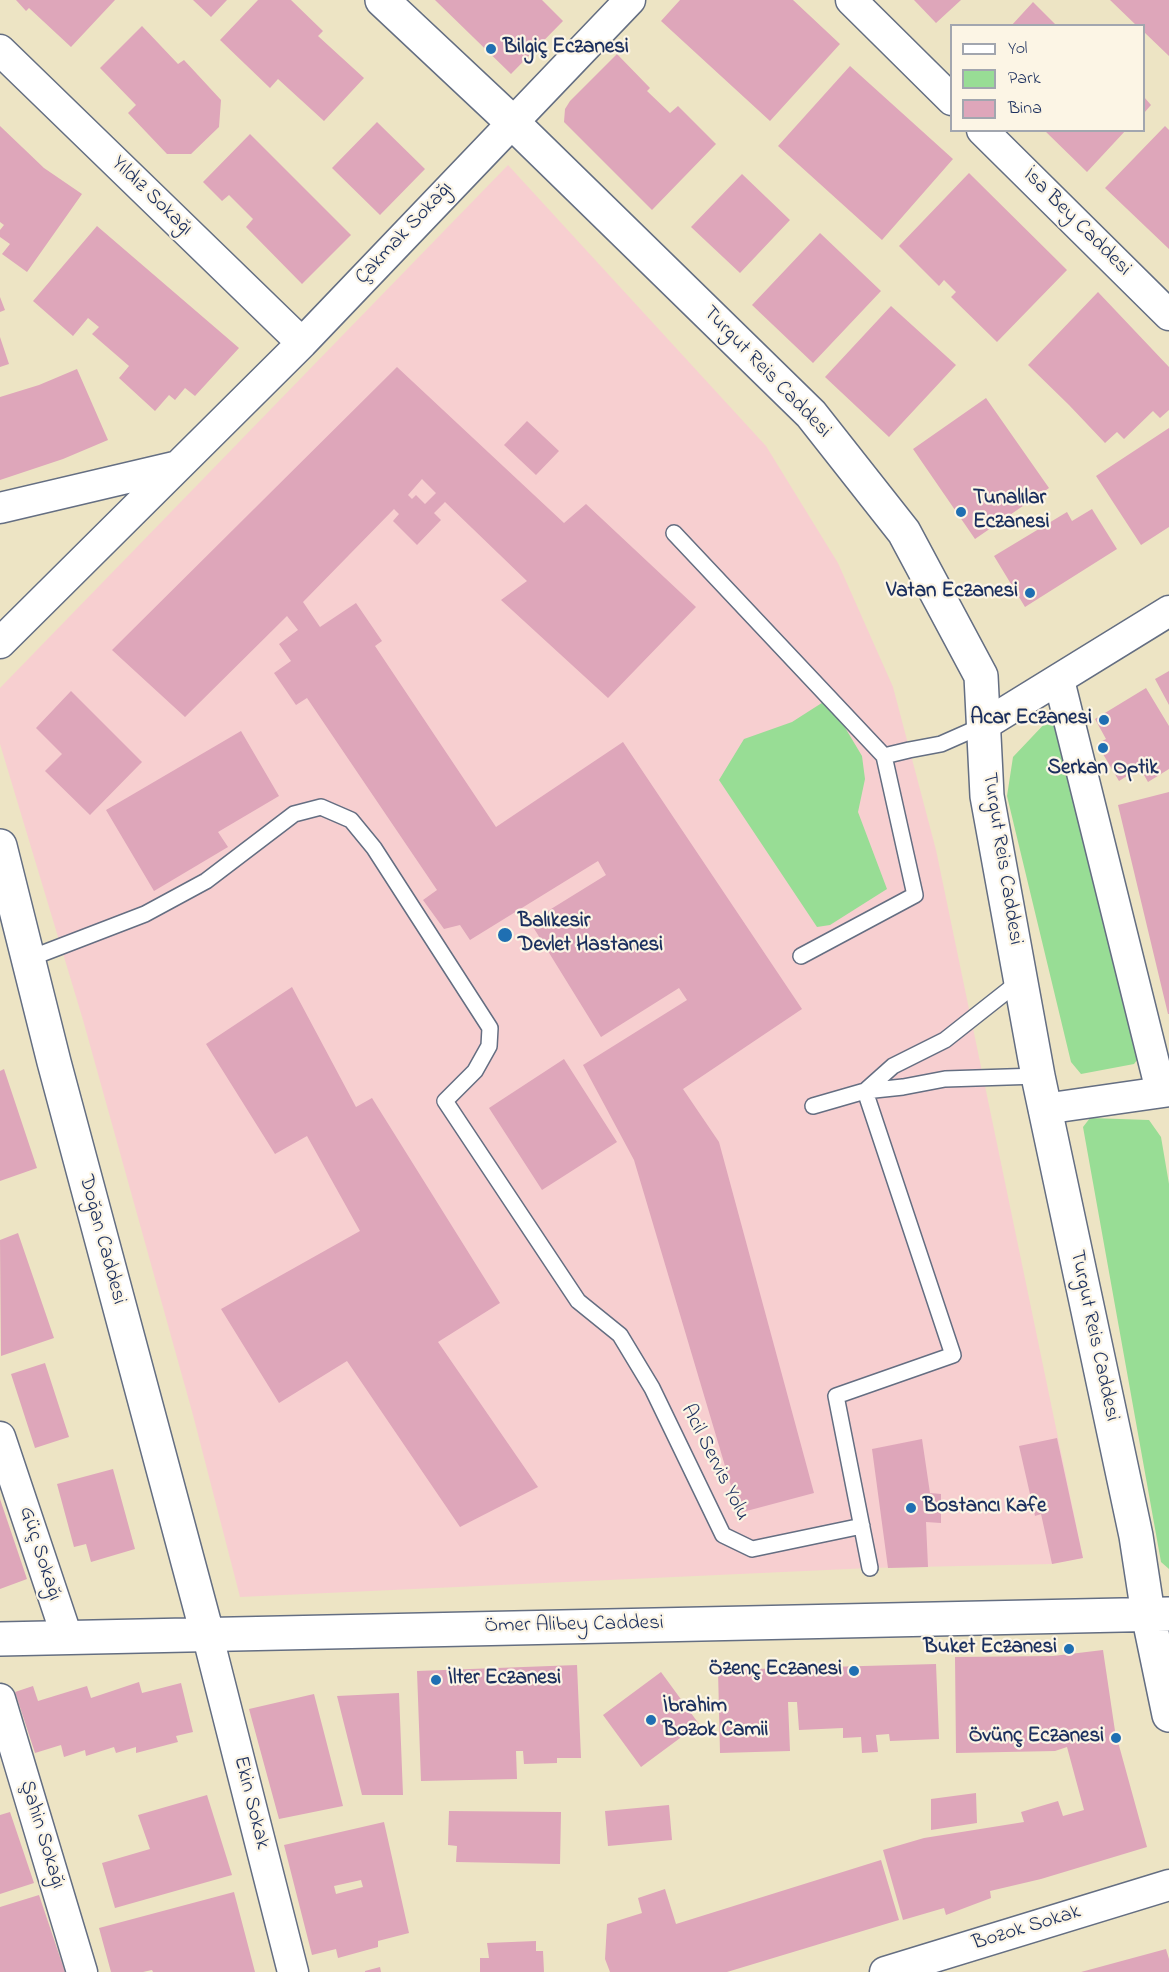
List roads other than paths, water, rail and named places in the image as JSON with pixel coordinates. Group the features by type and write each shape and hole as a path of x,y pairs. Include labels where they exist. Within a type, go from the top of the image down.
{"street":[{"name":"Turgut Reis Caddesi","path":"382,0 512,122 812,414 904,532 981,676 987,796 1044,1109 1136,1536 1159,1614 1169,1715"},
{"name":"Çakmak Sokağı","path":"0,643 302,343 630,0"},
{"path":"851,0 950,99"},
{"name":"Yıldız Sokağı","path":"0,50 302,343"},
{"name":"İsa Bey Caddesi","path":"984,132 1169,315"},
{"path":"0,508 178,466"},
{"path":"984,725 1169,611"},
{"path":"1044,1109 1165,1091 1059,680"},
{"name":"Doğan Caddesi","path":"0,846 57,1074 207,1633"},
{"name":"Güç Sokağı","path":"0,1437 66,1637"},
{"name":"Ömer Alibey Caddesi","path":"0,1639 1159,1614"},
{"name":"Ekin Sokak","path":"207,1633 293,1972"},
{"name":"Şahin Sokağı","path":"0,1699 82,1972"},
{"name":"Bozok Sokak","path":"885,1972 1169,1885"}],"lane":[{"path":"674,533 884,756 915,895 801,956"},
{"path":"884,756 941,744 984,725"},
{"name":"Acil Servis Yolu","path":"28,959 145,914 206,881 294,814 321,807 351,820 374,848 490,1028 489,1046 476,1071 445,1101 578,1301 620,1335 652,1388 723,1535 752,1549 862,1526"},
{"path":"865,1091 893,1066 945,1040 1021,980"},
{"path":"813,1106 865,1091 945,1079 1038,1076"},
{"path":"865,1091 953,1355 836,1396 870,1568"}],"place":[{"name":"Bilgiç Eczanesi","path":"491,49"},
{"name":"Tunalılar Eczanesi","path":"961,512"},
{"name":"Vatan Eczanesi","path":"1030,593"},
{"name":"Acar Eczanesi","path":"1104,720"},
{"name":"Serkan Optik","path":"1103,748"},
{"name":"Balıkesir Devlet Hastanesi","path":"505,935"},
{"name":"Bostancı Kafe","path":"911,1508"},
{"name":"Buket Eczanesi","path":"1069,1649"},
{"name":"Özenç Eczanesi","path":"854,1671"},
{"name":"İlter Eczanesi","path":"436,1680"},
{"name":"İbrahim Bozok Camii","path":"651,1720"},
{"name":"Övünç Eczanesi","path":"1116,1738"}]}
